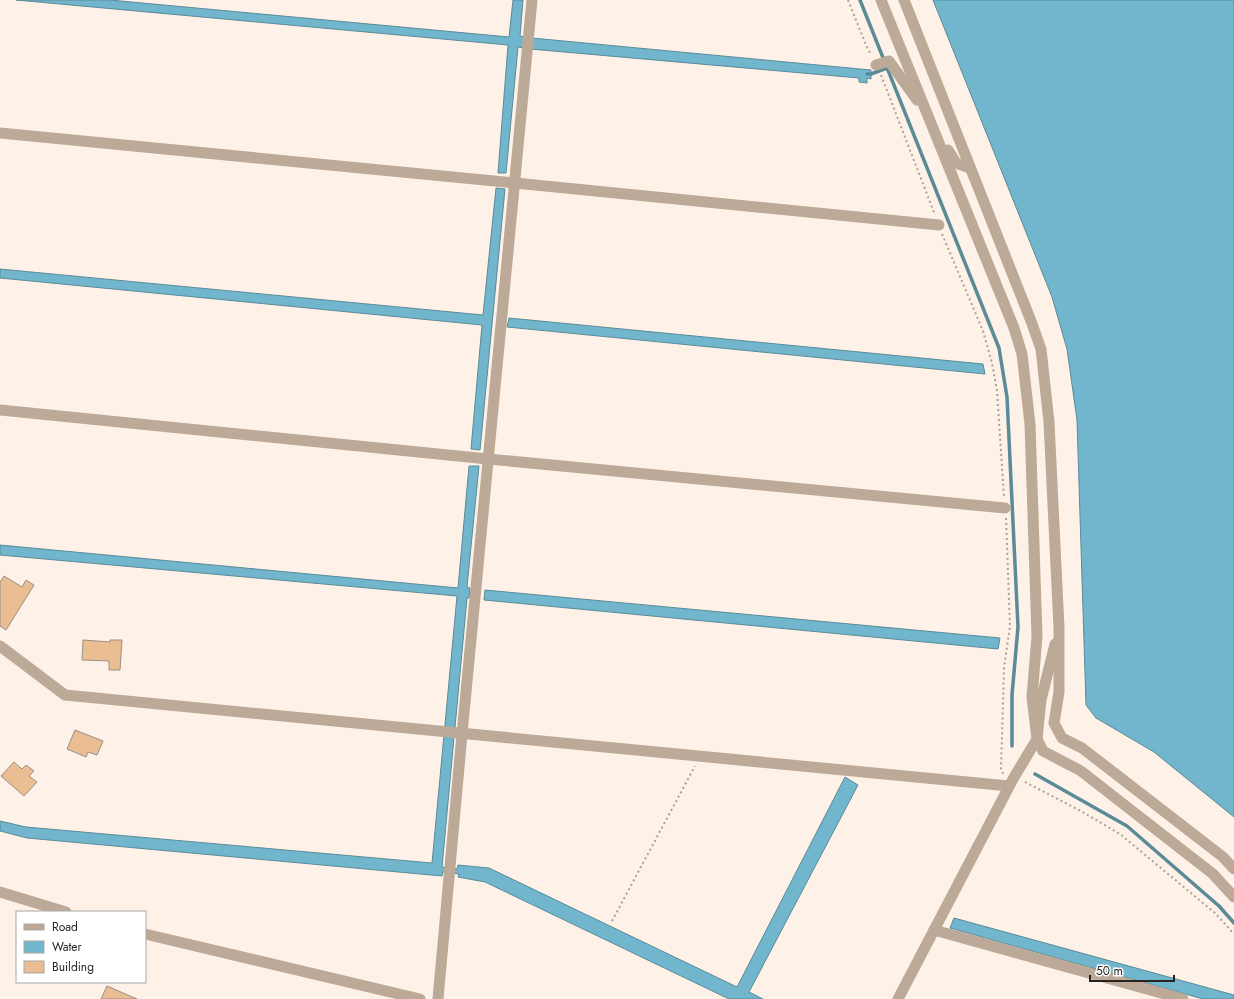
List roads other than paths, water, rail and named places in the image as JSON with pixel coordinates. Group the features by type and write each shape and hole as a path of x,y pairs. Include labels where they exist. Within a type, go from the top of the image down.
{"street":[{"path":"438,999 532,0"},
{"path":"881,0 1014,328 1022,354 1030,424 1037,636 1032,697 1037,739 1043,751 1081,771 1213,874 1234,897"},
{"path":"904,0 1041,349 1049,422 1060,628 1059,692 1054,723 1062,738 1082,748 1223,857 1234,868"},
{"path":"878,70 889,61 927,114 956,163 970,168"},
{"path":"0,133 939,225"},
{"path":"0,410 488,459 1005,508"},
{"path":"898,999 1011,782 1037,739 1041,700 1060,628"},
{"path":"0,646 65,695 439,732 1011,782"},
{"path":"0,892 63,911"},
{"path":"934,930 1183,999"},
{"path":"146,934 420,999"}],"water":[{"path":"16,0 110,0 509,37 513,0 523,0 520,36 525,37 523,48 518,47 506,173 498,173 508,45"},
{"path":"933,0 1234,0 1234,817 1154,752 1096,718 1086,705 1077,420 1067,349 1052,297"},
{"path":"532,38 871,70 871,79 867,78 867,83 859,82 859,78 530,49"},
{"path":"496,188 505,189 480,450 471,449 482,325 0,278 0,269 483,315"},
{"path":"509,318 983,364 985,374 507,327"},
{"path":"469,466 479,466 467,587 470,588 469,598 467,598 442,867 457,869 458,865 489,868 737,987 845,777 858,785 749,992 763,999 729,999 485,882 458,877 459,874 443,872 442,876 27,838 0,831 0,821 26,827 432,863 457,596 0,555 0,545 458,588"},
{"path":"485,590 1000,638 998,649 484,600"},
{"path":"954,918 1234,995 1234,999 1203,999 950,928"}],"waterway":[{"path":"860,0 999,348 1007,397 1018,627 1012,695 1012,746"},
{"path":"867,74 887,68"},
{"path":"1035,774 1127,826 1219,906 1234,923"}]}
